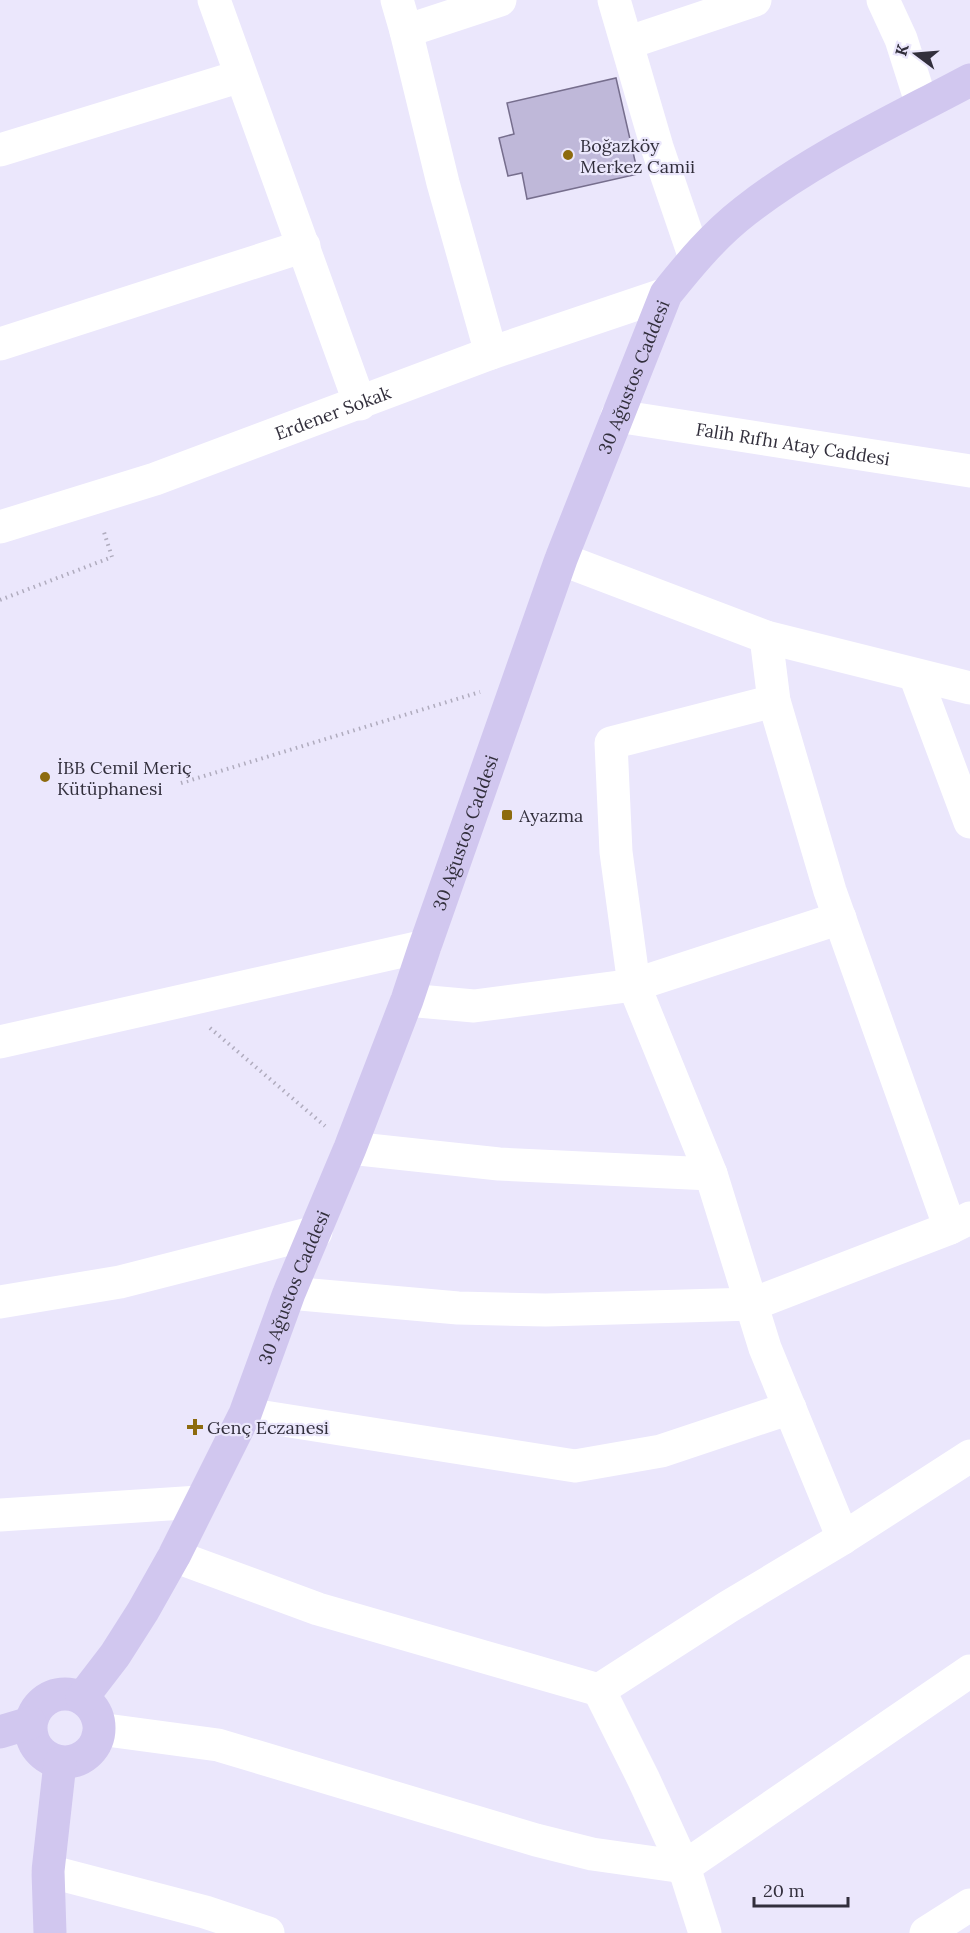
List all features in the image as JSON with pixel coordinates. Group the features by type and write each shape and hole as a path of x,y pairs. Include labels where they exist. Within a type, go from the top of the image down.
{"main road":[{"name":"30 Ağustos Caddesi","path":"82,1698 116,1655 143,1611 174,1556 245,1414 289,1293 350,1148 407,1000 561,559 666,294 695,258 745,211 807,169 970,80"},
{"path":"60,1694 72,1694 92,1706 98,1716 99,1729 98,1740 83,1758 72,1762 60,1762 50,1760 41,1753 34,1745 31,1734 15,1728 49,1698 60,1694"},
{"path":"50,1933 48,1871 60,1762"}],"street":[{"path":"214,0 360,404"},
{"path":"397,0 443,183 491,353"},
{"path":"406,32 500,0"},
{"path":"614,0 657,147 695,258"},
{"path":"627,43 755,0"},
{"path":"883,0 902,39 922,105"},
{"path":"0,150 241,76"},
{"path":"0,344 304,246"},
{"name":"Erdener Sokak","path":"0,527 155,479 491,353 666,294"},
{"name":"Falih Rıfhı Atay Caddesi","path":"617,416 970,471"},
{"path":"561,559 766,637 970,688"},
{"path":"289,1293 458,1308 546,1310 753,1304 960,1223 830,891 774,701 766,637"},
{"path":"915,675 970,822"},
{"path":"774,701 611,743 616,852 633,985 711,1174 765,1348 843,1538"},
{"path":"407,1000 474,1006 633,985 840,918"},
{"path":"0,1042 425,945"},
{"path":"350,1148 499,1164 711,1174"},
{"path":"0,1302 120,1282 316,1232"},
{"path":"245,1414 575,1466 661,1451 790,1408"},
{"path":"599,1690 970,1456"},
{"path":"0,1515 199,1502"},
{"path":"174,1556 318,1609 599,1690 684,1867 705,1933"},
{"path":"99,1729 218,1745 536,1840 592,1854 684,1867 970,1671"},
{"path":"48,1871 205,1912 268,1933"},
{"path":"926,1933 970,1905"}],"path":[{"path":"0,600 112,557 94,498"},
{"path":"181,783 518,680"},
{"path":"179,1002 350,1148"}],"building":[{"name":"Boğazköy Merkez Camii","path":"616,78 638,174 527,199 522,173 508,176 499,138 514,134 507,103"}],"place":[{"name":"Boğazköy Merkez Camii","path":"568,155"},
{"name":"İBB Cemil Meriç Kütüphanesi","path":"45,777"},
{"name":"Ayazma","path":"507,815"},
{"name":"Genç Eczanesi","path":"195,1427"}]}
